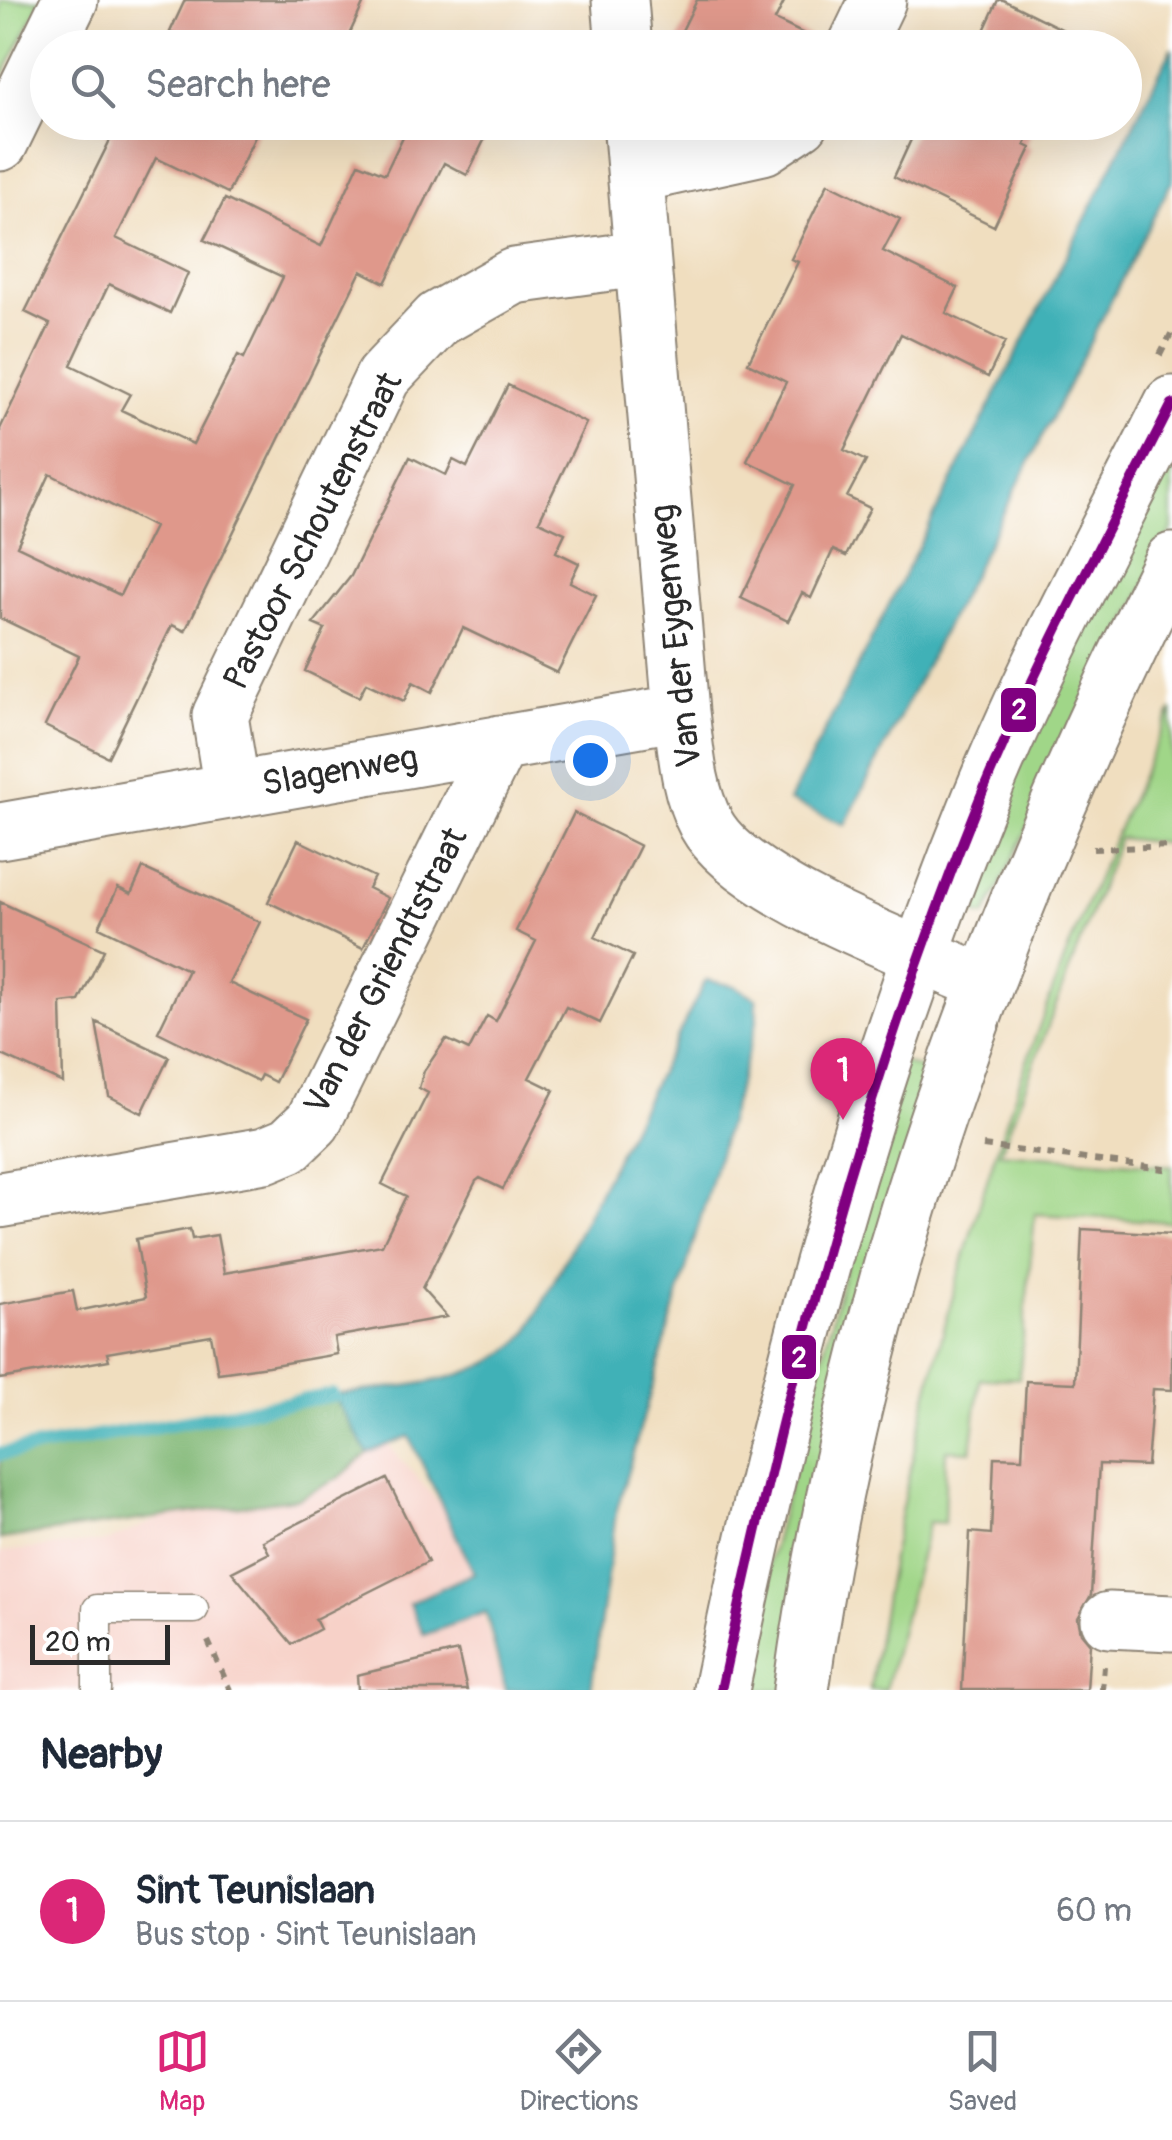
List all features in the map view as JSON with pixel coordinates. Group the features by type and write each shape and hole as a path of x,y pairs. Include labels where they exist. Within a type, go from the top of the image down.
{"street":[{"path":"55,30 70,0"},
{"path":"620,0 622,30"},
{"path":"864,30 878,0"},
{"path":"0,142 30,81"},
{"path":"634,148 764,147 774,140"},
{"name":"Van der Eygenweg","path":"634,148 639,259 681,712 692,787 707,826 734,857 765,879 921,956 984,982"},
{"name":"Pastoor Schoutenstraat","path":"232,790 220,716 383,378 438,319 514,276 639,259"},
{"path":"721,1690 797,1359 850,1159 921,956 981,796 1172,404"},
{"path":"801,1690 814,1599 864,1368 919,1171 984,982 1047,826 1172,562"},
{"name":"Slagenweg","path":"0,831 681,712"},
{"name":"Van der Griendtstraat","path":"0,1200 265,1155 289,1145 313,1122 500,744"},
{"path":"1110,1620 1172,1623"}],"lane":[{"path":"97,1690 97,1610 194,1610"}],"path":[{"path":"1088,849 1172,846"},
{"path":"981,1146 1172,1170"},
{"path":"194,1610 230,1690"}],"shaded area":[{"path":"371,1425 461,1528 503,1690 0,1690 0,1552 109,1541"}],"green space":[{"path":"0,0 41,0 0,82"},
{"path":"1172,440 1172,530 985,916 965,911 961,889"},
{"path":"1172,710 1172,844 1119,838 1000,1153 1172,1166 1172,1222 1035,1214 1019,1378 980,1379 971,1451 946,1450 944,1523 929,1522 885,1690 870,1690 917,1437 984,1189 1070,946"},
{"path":"899,1061 934,1073 787,1690 736,1690"},
{"path":"333,1395 368,1453 339,1478 299,1498 0,1539 0,1454"}],"water":[{"path":"1172,48 1172,181 845,825 789,801 1125,140 1142,140 1142,107"},
{"path":"706,980 735,986 756,998 757,1021 616,1513 591,1690 505,1690 486,1612 424,1635 409,1603 474,1573 409,1436 368,1453 333,1395 412,1385 464,1373 509,1350 528,1332"}],"building":[{"path":"185,0 365,0 351,30 171,30"},
{"path":"697,0 785,0 775,20 796,30 682,30"},
{"path":"998,0 1003,0 1064,30 984,30"},
{"path":"110,140 253,140 228,193 156,158 116,238 188,273 170,313 109,284 71,365 130,394 121,410 193,444 238,355 244,358 283,277 204,240 225,199 321,246 359,163 385,174 401,140 484,140 467,175 444,163 385,283 361,271 185,631 172,625 108,757 45,726 79,656 0,618 0,429 50,324 25,312","holes":["50,474 154,527 120,595 17,546"]},
{"path":"911,140 1027,140 1025,145 1031,148 994,226 894,177"},
{"path":"828,183 900,219 883,251 958,288 946,313 1005,342 988,377 901,334 844,450 866,461 847,497 870,508 846,556 833,550 811,598 802,593 788,621 741,598 795,485 747,461 786,382 748,363 798,262 791,259"},
{"path":"508,385 586,423 539,521 565,533 556,552 579,563 570,582 596,595 557,673 463,628 432,692 413,682 404,701 366,683 359,697 305,671 325,629 313,624 351,576 410,457 446,475 453,460 467,467"},
{"path":"574,813 640,846 595,937 633,956 600,1023 566,1007 529,1078 554,1090 503,1189 480,1178 476,1181 422,1289 447,1317 334,1337 337,1354 218,1373 211,1335 107,1353 109,1360 0,1379 0,1304 73,1291 77,1311 146,1297 136,1239 190,1229 192,1239 217,1235 224,1273 382,1245 406,1196 382,1184 428,1093 419,1088 424,1071 446,1039 469,1050 487,1016 496,1021 536,941 516,931"},
{"path":"298,840 374,877 368,888 388,898 363,948 268,902"},
{"path":"143,868 260,922 229,983 306,1019 275,1082 261,1075 258,1081 158,1032 188,970 99,927 118,888 131,894"},
{"path":"0,902 104,950 79,1001 61,1003 63,1083 0,1054"},
{"path":"96,1022 169,1057 142,1113 109,1096"},
{"path":"1082,1229 1172,1234 1172,1390 1153,1389 1147,1466 1099,1464 1091,1595 1078,1618 1081,1633 1090,1644 1087,1690 962,1690 970,1532 991,1534 994,1457 1022,1458 1026,1381 1075,1383"},
{"path":"387,1479 428,1562 315,1619 320,1629 292,1644 232,1572 269,1553 263,1541"},
{"path":"458,1651 467,1690 358,1690 357,1675"}],"waterway":[{"path":"0,1454 333,1395"}],"transit line":[{"name":"2","path":"721,1690 801,1351 899,1016 980,798 1024,698 1172,404"}],"place":[{"name":"Sint Teunislaan","path":"843,1120"}]}
